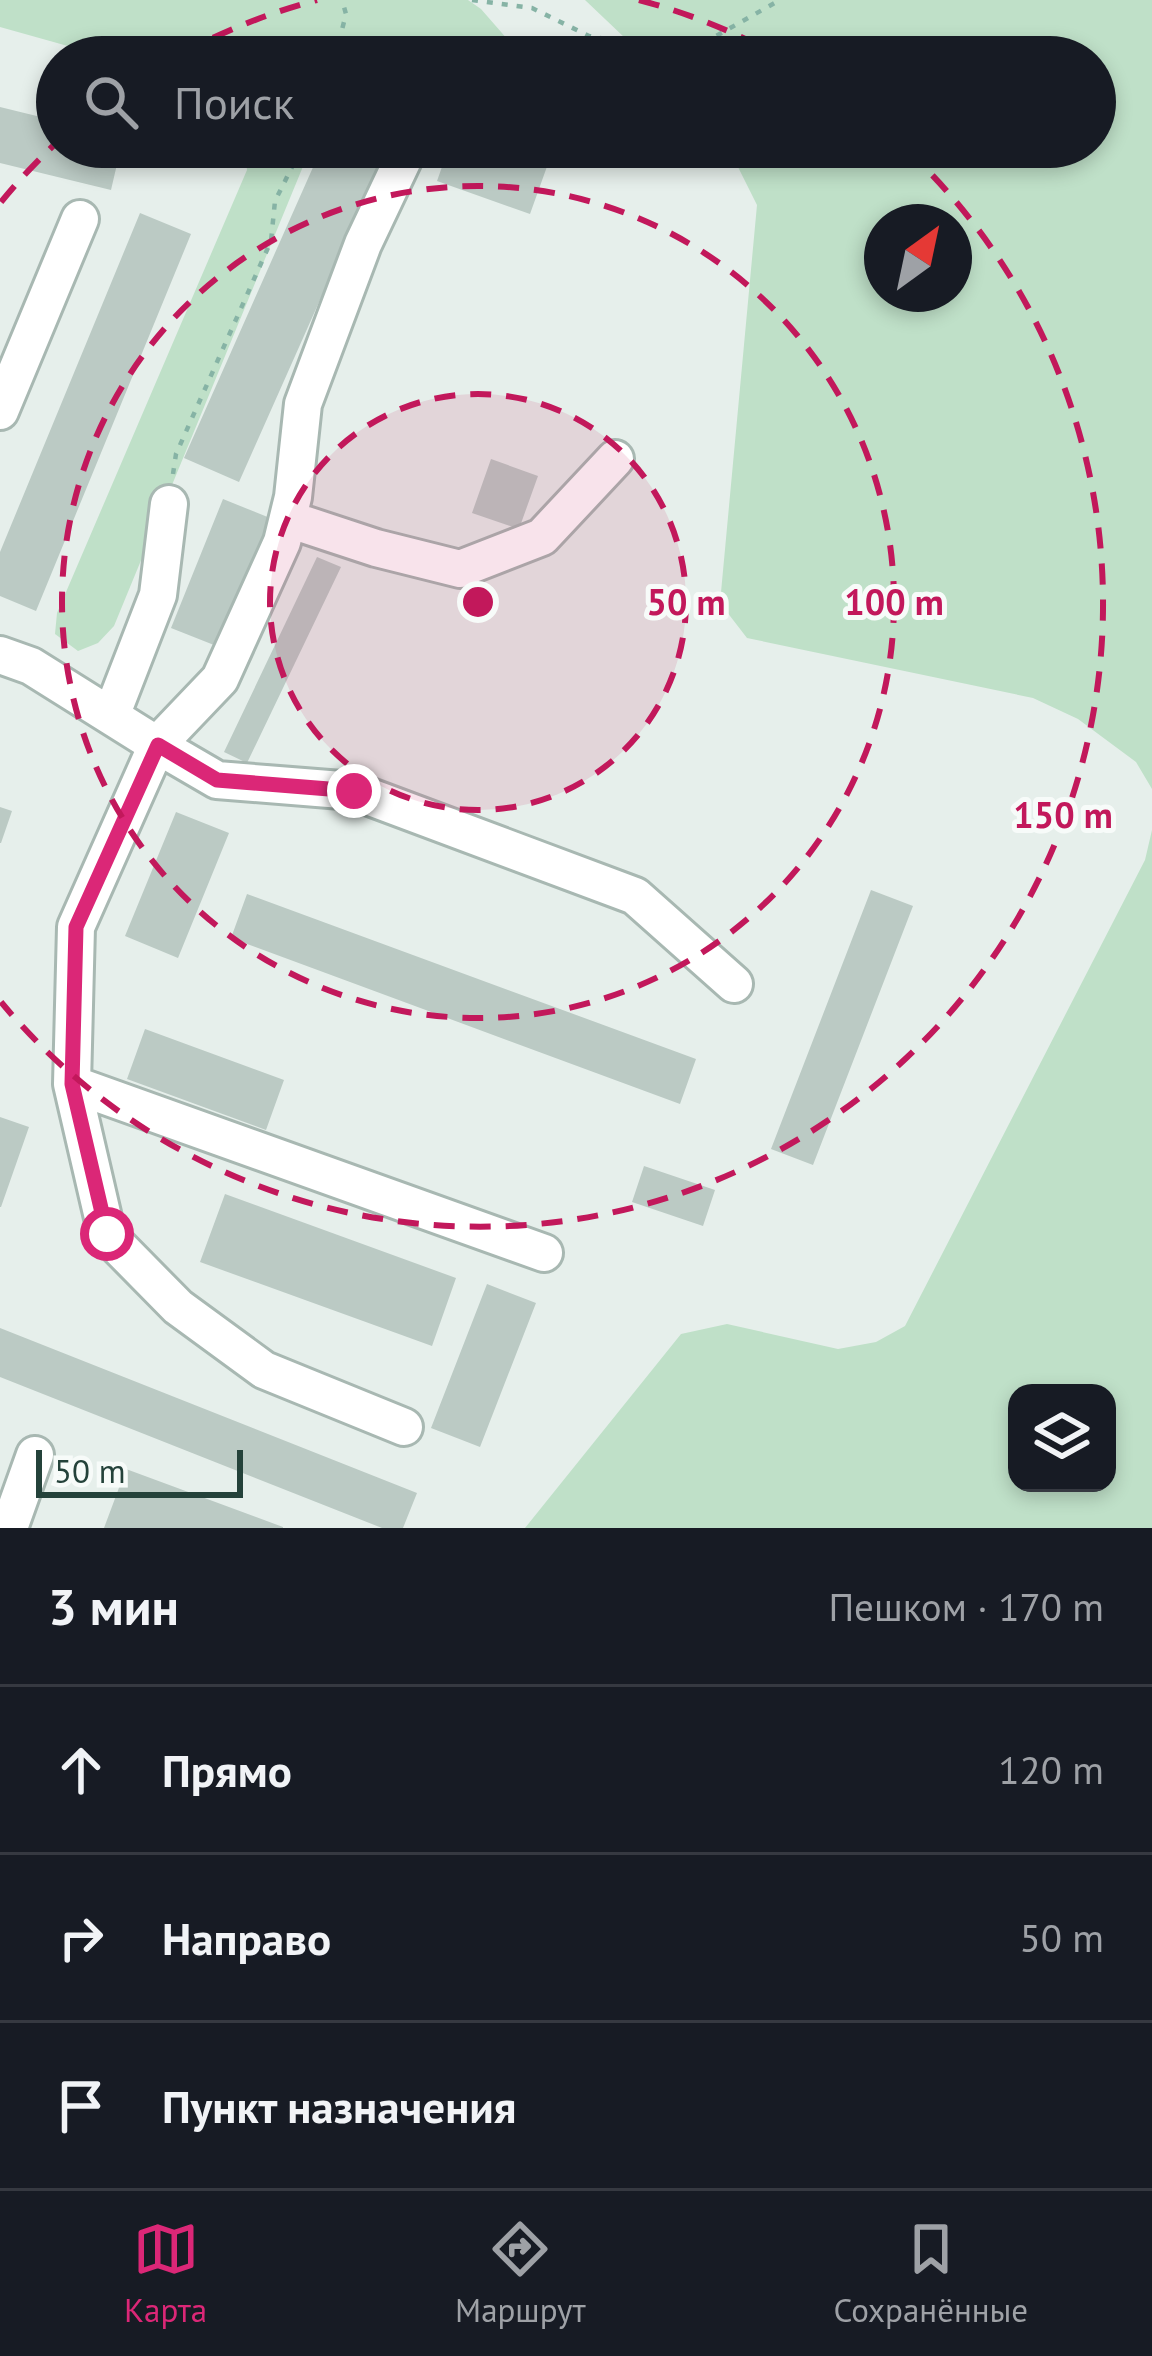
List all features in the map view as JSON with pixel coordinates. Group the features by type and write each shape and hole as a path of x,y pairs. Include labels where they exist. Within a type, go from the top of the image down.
{"lane":[{"path":"399,168 363,244 303,404 282,542 220,680 158,745 76,927 72,1084 107,1234 178,1307 264,1370 404,1427"},
{"path":"0,411 80,219"},
{"path":"288,519 460,569 542,537 615,459"},
{"path":"111,716 158,595 170,504"},
{"path":"0,655 31,666 217,780 354,791 635,896 734,984"},
{"path":"72,1084 544,1253"},
{"path":"9,1528 35,1454"}],"path":[{"path":"340,36 346,14 342,0"},
{"path":"472,0 532,8 589,36"},
{"path":"716,36 779,0"},
{"path":"170,504 176,454 271,241 275,201 292,168"}],"green space":[{"path":"0,0 468,0 505,36 36,37 0,27"},
{"path":"585,0 1152,0 1152,789 1136,762 1078,719 1033,698 747,638 720,603 757,205 738,168 1116,168 1116,36 623,36"},
{"path":"302,168 114,626 98,643 78,651 55,634 57,613 247,170"},
{"path":"1152,830 1152,1528 525,1528 681,1334 727,1324 838,1349 876,1342 905,1326 1145,860"}],"building":[{"path":"0,107 36,116 36,168 116,168 111,190 0,163"},
{"path":"313,168 379,168 239,482 184,458"},
{"path":"442,168 546,168 530,214 437,181"},
{"path":"140,213 191,234 36,611 0,596 0,552"},
{"path":"491,459 538,476 519,529 472,513"},
{"path":"223,499 270,518 219,647 171,628"},
{"path":"317,557 341,567 247,763 224,752"},
{"path":"0,807 12,811 1,843 0,843"},
{"path":"176,812 229,833 178,958 125,936"},
{"path":"871,890 913,906 813,1165 771,1149"},
{"path":"247,894 696,1059 680,1104 231,938"},
{"path":"145,1029 284,1080 266,1130 127,1079"},
{"path":"0,1117 29,1127 1,1207 0,1207"},
{"path":"644,1166 715,1190 703,1226 632,1202"},
{"path":"225,1194 456,1278 432,1346 200,1262"},
{"path":"487,1284 536,1303 480,1447 431,1428"},
{"path":"0,1328 417,1493 403,1528 382,1528 0,1377"},
{"path":"126,1469 283,1527 283,1528 104,1528"}],"route":[{"path":"107,1234 72,1084 76,927 158,745 217,780 354,791"}]}
